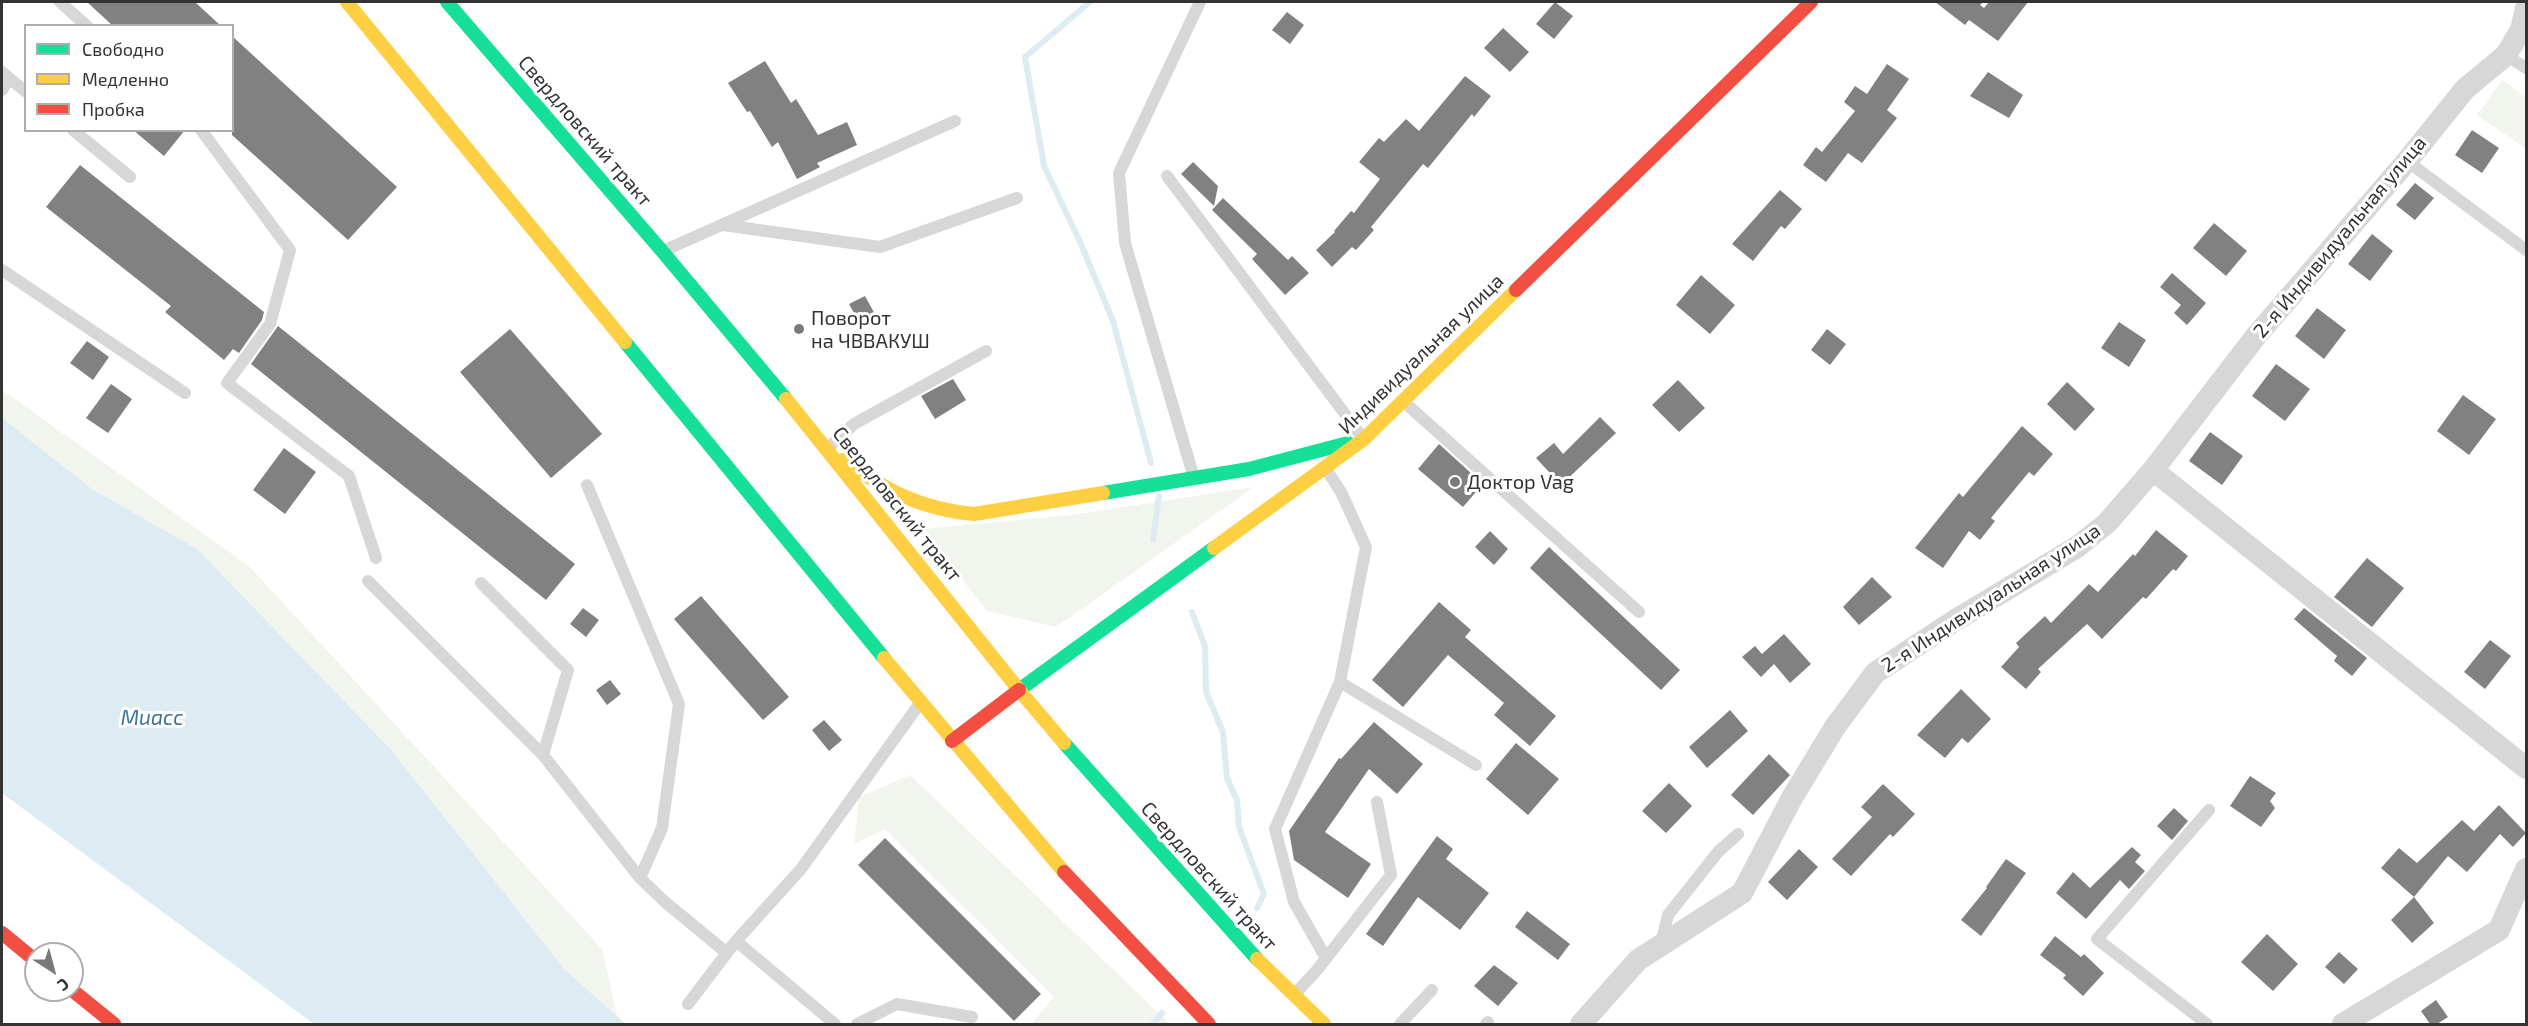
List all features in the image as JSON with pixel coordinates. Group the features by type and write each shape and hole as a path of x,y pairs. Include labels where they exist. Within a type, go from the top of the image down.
{"main road":[{"path":"346,2 952,741 1067,876 1209,1024"},
{"name":"Свердловский тракт","path":"450,2 663,251 828,449 1019,690 1245,948 1324,1024"},
{"name":"Индивидуальная улица","path":"952,741 1364,439 1811,2"},
{"path":"828,449 882,488 916,505 947,513 974,514 1249,469 1364,439"},
{"path":"2,933 24,951"},
{"path":"84,1000 114,1024"}],"street":[{"name":"2-я Индивидуальная улица","path":"1581,1024 1638,960 1742,893 1792,796 1835,727 1875,673 1954,621 2077,547 2107,523 2153,470 2256,336 2407,161 2465,88 2506,55 2521,30 2526,8"},
{"path":"2153,470 2526,768"},
{"path":"2343,1024 2499,930 2526,869"}],"lane":[{"path":"60,2 85,24"},
{"path":"1194,479 1125,243 1119,172 1200,2"},
{"path":"2506,55 2526,68"},
{"path":"2,90 5,75 24,90"},
{"path":"663,251 955,121"},
{"path":"75,132 130,177"},
{"path":"202,132 290,250 270,324 227,383 349,476 376,558"},
{"path":"2407,161 2526,250"},
{"path":"1167,176 1336,405 1364,439"},
{"path":"721,225 880,247 1017,198"},
{"path":"2,270 185,393"},
{"path":"828,449 854,424 986,351"},
{"path":"1403,401 1638,612"},
{"path":"1325,468 1341,492 1366,547 1340,682 1275,829 1294,902 1326,958"},
{"path":"587,485 679,704 662,828 640,878"},
{"path":"368,581 543,755 640,878 665,902 727,953"},
{"path":"481,584 568,670 543,755"},
{"path":"1340,682 1476,765"},
{"path":"688,1005 736,941 801,869 920,702"},
{"path":"1294,995 1326,958 1390,875 1377,802"},
{"path":"2208,1024 2097,939 2209,810"},
{"path":"1661,945 1668,915 1718,852 1738,834"},
{"path":"736,941 835,1024"},
{"path":"1400,1024 1432,990"},
{"path":"857,1024 897,1004 972,1017"}],"shaded area":[{"path":"2502,80 2526,97 2526,149 2477,115"},
{"path":"2,390 249,566 602,949 617,1016 564,969 197,549 92,489 2,418"},
{"path":"1254,487 1056,627 987,611 923,529 1072,515"},
{"path":"910,775 1170,1024 1031,1024 1054,997 885,829 854,844 859,797"}],"water":[{"name":"Миасс","path":"2,418 92,489 197,549 391,750 564,969 626,1024 314,1024 2,793"}],"building":[{"path":"87,2 195,2 219,24 111,24"},
{"path":"1555,2 1573,16 1554,39 1536,24"},
{"path":"1935,2 1983,2 1980,5 1984,8 1989,2 2028,2 1998,41 1969,20 1965,25"},
{"path":"1287,12 1304,25 1290,44 1272,30"},
{"path":"1503,28 1529,52 1510,72 1484,48"},
{"path":"234,38 397,187 348,240 232,135 234,132"},
{"path":"765,61 791,103 796,99 818,135 847,122 857,145 817,163 820,167 797,179 778,142 772,147 750,111 747,112 728,83"},
{"path":"1887,64 1909,79 1887,110 1897,118 1862,163 1848,153 1826,182 1803,165 1816,147 1822,152 1855,111 1844,102 1855,86 1867,94"},
{"path":"1988,72 2023,95 2009,118 1970,96"},
{"path":"1465,76 1491,96 1474,117 1472,114 1428,168 1423,164 1371,227 1374,230 1356,250 1352,247 1332,267 1316,250 1335,232 1351,211 1354,213 1380,179 1359,162 1379,138 1384,142 1406,119 1419,131"},
{"path":"2472,130 2499,148 2482,173 2455,155"},
{"path":"135,132 183,132 164,156"},
{"path":"1193,162 1218,186 1214,206 1181,174"},
{"path":"80,165 264,312 262,320 239,353 233,349 224,360 165,312 171,306 46,207"},
{"path":"2415,183 2434,198 2415,220 2396,205"},
{"path":"1780,190 1802,209 1785,229 1781,226 1753,261 1732,244"},
{"path":"1223,198 1288,260 1292,256 1309,273 1285,295 1252,259 1257,254 1212,210"},
{"path":"2214,223 2247,251 2226,276 2193,248"},
{"path":"2372,234 2393,251 2370,281 2348,264"},
{"path":"2172,273 2206,303 2187,325 2174,313 2181,305 2160,287"},
{"path":"1701,275 1735,305 1710,334 1676,305"},
{"path":"865,296 876,316 860,324 849,304"},
{"path":"2317,308 2346,330 2324,359 2295,336"},
{"path":"2119,322 2146,340 2129,367 2101,348"},
{"path":"278,326 575,564 546,600 251,364"},
{"path":"510,329 602,434 551,478 460,372"},
{"path":"1827,329 1846,344 1830,365 1811,350"},
{"path":"87,341 109,357 93,380 70,363"},
{"path":"2276,364 2310,389 2285,421 2252,396"},
{"path":"953,379 966,400 935,419 921,396"},
{"path":"1678,380 1705,408 1679,432 1652,405"},
{"path":"2067,382 2095,409 2075,431 2047,404"},
{"path":"111,384 132,399 108,433 86,418"},
{"path":"2463,395 2496,419 2469,455 2437,431"},
{"path":"1600,417 1616,433 1561,485 1536,458 1554,443 1563,454"},
{"path":"2022,426 2053,454 2034,476 2029,472 1991,518 1995,521 1980,540 1969,531 1943,568 1915,548 1959,493 1963,497"},
{"path":"2210,432 2243,456 2222,485 2189,461"},
{"path":"1439,444 1483,484 1463,507 1418,469"},
{"path":"284,448 316,472 285,514 253,490"},
{"path":"2156,530 2188,556 2176,571 2173,569 2146,599 2143,597 2102,639 2087,624 2038,669 2041,672 2026,689 2001,667 2019,647 2016,643 2045,616 2051,623 2089,584 2098,592 2133,554 2135,556"},
{"path":"1490,531 1508,549 1494,565 1475,547"},
{"path":"1549,547 1680,670 1661,690 1530,568"},
{"path":"2367,558 2404,588 2372,627 2334,597"},
{"path":"1872,577 1892,597 1859,625 1843,607"},
{"path":"701,596 789,697 763,720 674,619"},
{"path":"1439,602 1471,630 1465,637 1556,716 1530,746 1494,715 1504,703 1448,655 1403,707 1372,680"},
{"path":"583,608 599,620 586,637 570,624"},
{"path":"2304,608 2367,658 2352,676 2334,661 2337,656 2294,619"},
{"path":"1784,634 1811,664 1790,683 1774,664 1761,677 1742,657 1755,646 1762,654"},
{"path":"2490,640 2511,656 2485,689 2464,672"},
{"path":"610,680 621,694 607,705 596,690"},
{"path":"1961,689 1991,719 1968,743 1962,738 1945,758 1917,735"},
{"path":"1730,710 1748,731 1707,768 1689,747"},
{"path":"824,720 842,740 829,751 812,730"},
{"path":"1374,722 1423,764 1397,794 1369,769 1325,832 1371,864 1348,898 1294,860 1289,831 1339,758 1341,759"},
{"path":"1516,743 1559,779 1528,815 1486,779"},
{"path":"1769,754 1790,775 1753,815 1731,795"},
{"path":"2250,776 2276,793 2270,801 2275,808 2261,827 2230,806"},
{"path":"1669,783 1692,806 1666,833 1642,811"},
{"path":"1883,784 1915,814 1893,837 1890,834 1851,876 1832,859 1872,817 1861,807"},
{"path":"2499,805 2526,833 2513,847 2500,834 2467,872 2448,856 2414,897 2381,868 2399,848 2417,863 2462,820 2474,831"},
{"path":"2174,808 2188,821 2172,840 2157,826"},
{"path":"1437,836 1453,849 1446,859 1489,893 1460,930 1418,897 1383,946 1366,934"},
{"path":"885,838 1041,994 1014,1021 858,865"},
{"path":"2132,847 2141,855 2135,862 2145,871 2129,889 2120,880 2086,919 2056,893 2073,872 2090,888"},
{"path":"1799,849 1818,867 1787,900 1768,882"},
{"path":"2006,859 2026,873 1981,936 1961,920 1987,888"},
{"path":"2414,897 2434,923 2412,943 2391,920"},
{"path":"1527,911 1570,944 1558,960 1515,927"},
{"path":"2267,934 2298,964 2273,991 2241,962"},
{"path":"2055,936 2081,957 2084,954 2104,973 2083,996 2063,978 2066,975 2040,955"},
{"path":"2339,952 2358,969 2344,984 2325,967"},
{"path":"1494,965 1518,983 1498,1006 1474,986"},
{"path":"2436,1000 2448,1017 2437,1024 2430,1024 2421,1011"}],"waterway":[{"path":"1090,2 1025,57 1044,166 1081,244 1113,321 1151,463"},
{"path":"1153,540 1159,496"},
{"path":"1192,612 1205,646 1206,692 1223,732 1227,778 1237,800 1239,827 1264,894 1257,908"},
{"path":"1153,1024 1162,1013"}],"traffic: fast":[{"path":"447,2 662,251 786,399"},
{"path":"625,342 884,658"},
{"path":"1103,493 1249,469 1348,443"},
{"path":"1019,690 1214,548"},
{"path":"1064,743 1257,959"}],"traffic: slow":[{"path":"347,2 625,342"},
{"path":"1214,548 1364,439 1516,290"},
{"path":"786,399 1064,743"},
{"path":"843,460 874,481 905,497 955,512 974,514 1103,493"},
{"path":"884,658 1064,872"},
{"path":"1257,959 1324,1024"}],"traffic: jam":[{"path":"1516,290 1811,2"},
{"path":"952,741 1019,690"},
{"path":"1064,872 1209,1024"},
{"path":"2,933 24,951"},
{"path":"84,1000 114,1024"}],"place":[{"name":"Поворот на ЧВВАКУШ","path":"799,329"},
{"name":"Доктор Vag","path":"1455,482"}]}
